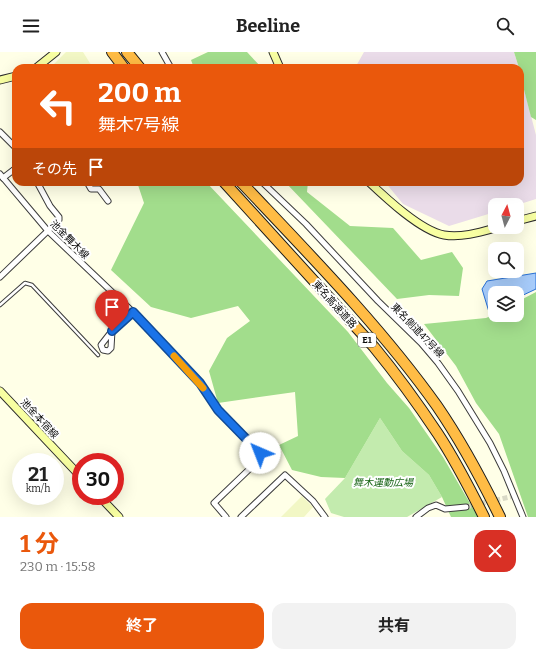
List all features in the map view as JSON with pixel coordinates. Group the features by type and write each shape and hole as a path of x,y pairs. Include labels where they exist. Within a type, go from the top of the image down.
{"highway":[{"path":"112,52 121,64"},
{"path":"127,52 137,64"},
{"name":"東名高速道路","path":"228,186 374,347 395,373 439,435 460,470 484,517"},
{"name":"東名高速道路","path":"245,186 368,320 405,365 437,407 463,447 484,483 500,517"}],"street":[{"path":"41,64 56,52"},
{"path":"162,52 169,64"},
{"path":"273,52 278,64"},
{"path":"0,80 12,77"},
{"path":"0,132 12,144"},
{"path":"2,176 12,170"},
{"name":"池金舞木線","path":"2,176 48,231 133,312 200,383 218,410 260,453 262,457 214,503 226,517"},
{"path":"0,277 59,220 59,217 50,206 39,186"},
{"path":"89,186 91,189 98,190 108,201"},
{"name":"東名側道47号線","path":"266,186 306,224 378,301 421,343 438,363 458,391 490,442 523,517"},
{"path":"373,186 408,215 427,228 442,235 455,236 488,230"},
{"path":"524,219 536,216"},
{"path":"112,331 133,312"},
{"name":"池金本宿線","path":"0,391 72,467"},
{"path":"241,517 285,475 312,500 322,516"},
{"path":"108,505 119,517"},
{"path":"416,517 428,508 436,505 445,509 466,507"}],"lane":[{"path":"0,305 25,283 32,285 98,355"}],"shaded area":[{"path":"364,52 514,52 518,64 357,64"},
{"path":"524,89 536,135 536,199 524,203 524,198 488,198 488,214 449,226 403,204 388,186 524,186"}],"green space":[{"path":"66,52 83,52 90,64 54,64"},
{"path":"208,52 247,52 258,64 192,64 191,60"},
{"path":"514,52 536,52 536,120 531,117 524,90 524,64 518,64"},
{"path":"138,186 210,186 348,332 387,383 409,408 443,457 478,517 451,517 442,497 429,475 402,451 380,418 345,478 321,477 292,470 279,445 298,436 295,392 218,403 209,371 227,338 250,321 238,306 191,318 151,307 111,270 144,203"},
{"path":"289,186 308,186 307,192 350,226 393,228 421,260 452,252 463,268 459,296 429,295 397,299"},
{"path":"536,292 536,517 528,517 499,434 476,403 456,366 424,324 488,317 488,322 524,322 524,298"},
{"name":"舞木運動広場","path":"380,418 402,451 429,475 442,497 407,517 344,517 331,513 325,499 345,478"},
{"path":"302,496 313,507 304,517 281,517"}],"water":[{"path":"536,273 536,289 524,295 524,286 488,286 488,309 482,289 487,281 505,278 524,278 524,275"}],"tunnel":[{"path":"466,507 514,496"}],"slow traffic":[{"path":"174,356 203,388"}],"route":[{"path":"112,331 133,312 200,383 218,410 260,453"}]}
